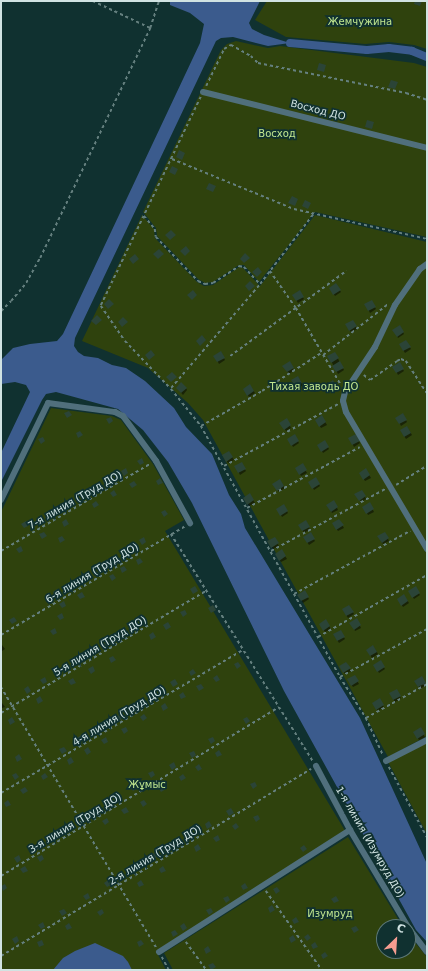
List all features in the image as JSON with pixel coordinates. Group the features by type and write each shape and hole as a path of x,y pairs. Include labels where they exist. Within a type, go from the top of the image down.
{"street":[{"name":"Восход ДО","path":"203,92 427,148"},
{"path":"427,264 420,269 395,305 374,347 345,392 343,401 346,412 427,549"},
{"path":"1,500 48,403 119,414 123,416 156,461 190,523"},
{"path":"386,761 427,740"},
{"name":"1-я линия (Изумруд ДО)","path":"316,766 350,830 403,919"},
{"path":"159,952 350,830"},
{"name":"1-я линия (Изумруд ДО)","path":"416,938 427,952"}],"path":[{"path":"93,1 150,28"},
{"path":"1,310 26,283 40,258 150,28 159,1"},
{"path":"427,100 406,93 258,63 251,56 231,45 224,49 101,306 125,341 171,388 201,426 340,677 366,718 386,761 427,837"},
{"path":"171,159 294,208 427,239"},
{"path":"171,388 260,284 314,213"},
{"path":"144,216 155,229 156,237 198,281 205,284 213,283 239,266 244,267 260,284"},
{"path":"270,271 296,308 345,392"},
{"path":"230,356 346,272"},
{"path":"323,356 386,305 395,305"},
{"path":"201,426 262,391 321,353"},
{"path":"358,371 370,380 401,359 406,361 411,367 427,393"},
{"path":"224,466 343,401"},
{"path":"247,508 365,444"},
{"name":"7-я линия (Труд ДО)","path":"1,551 156,461"},
{"path":"271,551 391,487 427,466"},
{"name":"6-я линия (Труд ДО)","path":"1,635 190,523"},
{"path":"294,594 415,528"},
{"path":"171,534 316,766"},
{"path":"318,637 427,575"},
{"name":"5-я линия (Труд ДО)","path":"1,713 206,591"},
{"path":"340,677 427,629"},
{"name":"4-я линия (Труд ДО)","path":"1,793 48,767 243,650"},
{"path":"366,718 427,684"},
{"path":"1,687 169,970"},
{"name":"3-я линия (Труд ДО)","path":"1,876 279,707"},
{"name":"2-я линия (Труд ДО)","path":"1,956 316,766"},
{"path":"262,886 322,970"},
{"path":"182,937 206,970"}],"green space":[{"name":"Жемчужина","path":"267,1 427,1 427,49 414,45 389,42 365,44 286,37 255,20"},
{"name":"Восход","path":"236,41 268,48 280,46 414,63 427,67 427,237 315,212 259,282 244,265 239,265 213,282 205,283 198,279 157,236 156,228 143,212 221,50 227,44"},
{"name":"Тихая заводь ДО","path":"142,215 154,229 155,238 197,282 204,286 213,285 239,267 243,268 260,286 315,215 427,242 427,736 388,757 203,420 188,403 148,368 82,341"},
{"name":"Жұмыс","path":"51,408 112,416 121,420 153,464 184,520 165,531 347,834 156,951 166,970 1,970 1,512"},
{"path":"427,742 427,834 388,762"},
{"name":"Изумруд","path":"348,837 398,919 376,919 376,959 416,959 416,944 427,957 427,970 173,970 164,953"}],"water":[{"path":"170,1 260,1 249,23 252,29 264,35 290,43 268,46 233,37 221,38 216,41 75,338 74,346 78,352 84,356 98,358 112,365 126,368 145,381 174,408 186,427 212,454 229,495 241,514 245,528 360,718 427,864 427,942 416,930 416,919 410,919 284,691 192,503 168,462 143,430 118,409 56,392 46,394 1,482 1,453 30,392 26,385 15,382 1,384 1,360 13,348 30,344 57,341 63,334 200,43 204,24 190,13 170,5"},
{"path":"95,943 123,956 132,970 53,970 63,958 75,951"}],"building":[{"path":"415,1 422,1 420,6 414,4"},
{"path":"319,63 326,65 324,72 317,70"},
{"path":"391,80 398,82 395,89 388,87"},
{"path":"367,120 374,122 372,129 365,127"},
{"path":"179,150 185,153 182,160 176,157"},
{"path":"172,166 178,169 175,175 169,172"},
{"path":"209,183 216,186 213,192 206,189"},
{"path":"292,196 298,199 295,206 288,203"},
{"path":"305,200 311,203 308,209 302,206"},
{"path":"171,230 176,235 170,240 165,235"},
{"path":"186,246 190,251 185,256 180,251"},
{"path":"159,249 164,254 158,259 153,254"},
{"path":"245,253 250,258 244,263 240,259"},
{"path":"135,254 139,259 133,264 129,259"},
{"path":"258,267 262,272 257,277 252,272"},
{"path":"250,281 255,286 249,291 245,286"},
{"path":"336,283 341,290 333,295 329,288"},
{"path":"193,290 197,295 192,300 187,295"},
{"path":"300,290 304,297 296,301 292,295"},
{"path":"109,299 114,304 108,309 104,304"},
{"path":"372,300 376,307 368,311 364,304"},
{"path":"97,315 102,320 96,325 91,321"},
{"path":"123,317 128,322 122,327 118,322"},
{"path":"353,320 357,326 349,331 345,324"},
{"path":"400,325 404,332 397,337 392,330"},
{"path":"202,335 206,340 200,346 196,341"},
{"path":"406,340 411,347 403,351 399,344"},
{"path":"151,350 155,355 149,360 145,355"},
{"path":"221,351 225,358 217,362 213,356"},
{"path":"335,352 339,358 331,363 327,356"},
{"path":"290,361 294,368 287,372 282,366"},
{"path":"340,361 344,368 336,372 332,366"},
{"path":"400,362 404,369 396,373 392,367"},
{"path":"172,372 177,377 171,382 166,377"},
{"path":"298,376 302,383 295,387 291,380"},
{"path":"333,380 337,387 330,391 326,385"},
{"path":"181,382 187,388 181,393 176,388"},
{"path":"250,384 254,391 247,396 243,389"},
{"path":"69,411 72,415 67,418 64,413"},
{"path":"403,413 407,420 399,424 395,418"},
{"path":"322,415 326,422 319,427 315,420"},
{"path":"111,417 113,421 109,424 106,419"},
{"path":"287,418 291,425 284,430 279,423"},
{"path":"407,426 411,433 404,437 400,430"},
{"path":"80,431 83,435 78,438 76,433"},
{"path":"295,434 299,441 291,446 287,439"},
{"path":"356,434 360,441 352,445 348,438"},
{"path":"43,437 45,441 41,444 38,439"},
{"path":"325,440 329,447 321,452 317,445"},
{"path":"229,451 233,457 226,462 222,455"},
{"path":"142,458 144,463 140,465 137,461"},
{"path":"242,462 246,469 238,473 234,466"},
{"path":"303,463 307,470 299,475 295,468"},
{"path":"126,468 128,473 124,476 121,471"},
{"path":"366,468 370,475 363,480 359,473"},
{"path":"316,477 320,484 312,489 308,482"},
{"path":"107,478 110,483 105,486 103,481"},
{"path":"160,478 163,483 158,485 156,481"},
{"path":"280,479 284,486 277,491 272,484"},
{"path":"134,481 137,485 132,488 129,484"},
{"path":"91,489 94,493 89,496 87,491"},
{"path":"114,490 117,495 113,497 110,493"},
{"path":"362,490 366,496 359,501 354,494"},
{"path":"250,493 254,500 247,505 243,498"},
{"path":"70,500 73,505 68,507 66,503"},
{"path":"334,500 338,507 331,512 326,505"},
{"path":"96,501 99,505 94,508 92,504"},
{"path":"370,502 374,509 366,514 362,507"},
{"path":"284,504 288,511 280,516 276,509"},
{"path":"165,510 168,514 164,517 161,512"},
{"path":"49,512 52,516 48,519 45,515"},
{"path":"66,519 69,524 64,527 62,522"},
{"path":"339,519 344,525 336,530 332,523"},
{"path":"306,520 310,527 302,531 298,525"},
{"path":"26,521 28,526 24,528 21,524"},
{"path":"44,532 47,536 42,539 39,534"},
{"path":"311,532 315,539 307,543 303,537"},
{"path":"385,532 389,538 382,543 377,536"},
{"path":"62,536 65,540 60,543 58,538"},
{"path":"144,537 146,542 142,545 139,540"},
{"path":"275,537 279,543 271,548 267,541"},
{"path":"21,546 23,551 19,553 16,549"},
{"path":"282,549 286,556 279,561 275,554"},
{"path":"140,558 143,562 138,565 136,560"},
{"path":"107,562 109,566 105,569 102,564"},
{"path":"124,566 127,570 122,573 120,568"},
{"path":"87,573 90,577 86,580 83,575"},
{"path":"113,574 116,578 112,581 109,576"},
{"path":"195,586 198,591 193,594 190,589"},
{"path":"416,586 420,593 412,598 408,591"},
{"path":"57,589 60,594 56,596 53,592"},
{"path":"305,590 309,597 301,601 297,595"},
{"path":"82,592 85,597 80,599 77,595"},
{"path":"404,594 408,601 401,606 397,599"},
{"path":"64,601 66,606 62,608 59,604"},
{"path":"213,605 216,610 211,613 208,608"},
{"path":"349,605 354,612 346,616 342,609"},
{"path":"185,610 187,614 183,617 180,612"},
{"path":"62,613 64,618 60,620 57,616"},
{"path":"14,617 17,621 12,624 9,620"},
{"path":"357,618 361,625 354,630 349,623"},
{"path":"326,619 330,626 323,631 319,624"},
{"path":"168,622 171,627 166,630 163,625"},
{"path":"55,628 57,633 53,635 50,631"},
{"path":"341,630 345,637 337,641 333,634"},
{"path":"153,632 156,637 151,640 149,635"},
{"path":"105,643 108,647 103,650 100,645"},
{"path":"373,645 377,652 370,656 366,650"},
{"path":"87,653 89,657 85,660 82,656"},
{"path":"113,656 116,660 111,663 109,658"},
{"path":"381,660 385,667 377,672 373,665"},
{"path":"238,662 241,666 237,669 234,664"},
{"path":"346,662 351,668 343,673 339,666"},
{"path":"69,664 71,669 67,672 64,667"},
{"path":"93,666 95,671 91,674 88,669"},
{"path":"193,669 196,673 191,676 189,672"},
{"path":"217,675 220,680 216,682 213,678"},
{"path":"355,675 359,681 351,686 347,679"},
{"path":"422,676 426,683 418,687 414,681"},
{"path":"45,677 47,682 43,684 40,680"},
{"path":"73,678 76,683 71,685 68,681"},
{"path":"175,679 178,684 173,687 170,682"},
{"path":"201,684 204,688 199,691 196,686"},
{"path":"28,686 31,691 27,694 24,689"},
{"path":"397,689 401,696 393,700 389,693"},
{"path":"183,692 186,697 181,699 179,695"},
{"path":"40,696 43,701 38,704 36,699"},
{"path":"380,698 384,705 376,710 372,703"},
{"path":"139,703 142,707 137,710 135,705"},
{"path":"165,703 168,708 163,711 161,706"},
{"path":"144,714 147,718 143,721 140,717"},
{"path":"119,715 122,719 118,722 115,717"},
{"path":"12,717 15,722 10,725 8,720"},
{"path":"247,717 250,721 246,724 243,719"},
{"path":"101,725 104,730 99,732 97,728"},
{"path":"126,727 128,731 124,734 121,729"},
{"path":"421,727 425,734 417,739 413,732"},
{"path":"81,735 84,740 80,742 77,738"},
{"path":"106,737 108,742 104,744 101,740"},
{"path":"213,737 215,741 211,744 208,739"},
{"path":"64,747 67,751 62,754 59,749"},
{"path":"88,747 91,752 87,755 84,750"},
{"path":"219,750 222,755 217,757 215,753"},
{"path":"194,751 196,755 192,758 189,753"},
{"path":"19,754 22,759 17,762 15,757"},
{"path":"71,757 74,762 69,765 67,760"},
{"path":"174,762 176,767 172,770 169,765"},
{"path":"199,764 202,769 198,771 195,767"},
{"path":"153,771 155,775 151,778 148,773"},
{"path":"16,773 19,777 15,780 12,775"},
{"path":"45,773 48,777 43,780 41,776"},
{"path":"183,774 186,778 181,781 179,777"},
{"path":"255,782 257,786 253,789 250,784"},
{"path":"135,784 138,788 133,791 130,786"},
{"path":"163,785 166,789 161,792 158,787"},
{"path":"25,787 28,791 23,794 20,790"},
{"path":"119,795 122,799 118,802 115,797"},
{"path":"8,800 11,805 6,807 4,803"},
{"path":"144,800 147,804 143,807 140,802"},
{"path":"98,807 101,812 96,815 94,810"},
{"path":"126,807 129,812 124,814 121,810"},
{"path":"231,808 234,813 229,816 226,811"},
{"path":"258,815 260,819 256,822 253,817"},
{"path":"107,818 109,822 105,825 102,821"},
{"path":"209,821 212,826 207,829 205,824"},
{"path":"236,823 239,827 235,830 232,826"},
{"path":"191,832 194,836 189,839 187,834"},
{"path":"55,833 57,838 53,840 50,836"},
{"path":"218,835 220,840 216,842 213,838"},
{"path":"172,843 174,848 170,850 167,846"},
{"path":"198,844 201,849 196,852 194,847"},
{"path":"36,845 39,849 34,852 31,847"},
{"path":"304,845 307,849 303,852 300,848"},
{"path":"154,853 157,857 152,860 149,855"},
{"path":"19,855 21,860 17,863 14,858"},
{"path":"42,855 44,859 40,862 37,857"},
{"path":"136,865 138,869 134,872 131,868"},
{"path":"25,866 28,871 23,873 20,869"},
{"path":"163,866 166,871 161,873 159,869"},
{"path":"108,880 111,885 107,887 104,883"},
{"path":"141,880 144,885 139,887 137,883"},
{"path":"245,883 248,888 243,890 241,886"},
{"path":"5,884 7,888 3,891 1,886"},
{"path":"277,887 280,891 276,894 273,889"},
{"path":"88,893 90,898 86,900 83,896"},
{"path":"228,896 230,900 226,903 223,898"},
{"path":"336,896 339,901 334,903 331,899"},
{"path":"272,905 275,910 270,913 268,908"},
{"path":"211,908 213,912 209,915 206,910"},
{"path":"64,909 67,913 62,916 59,911"},
{"path":"102,909 104,913 100,916 97,912"},
{"path":"296,917 299,922 294,924 292,920"},
{"path":"43,922 45,927 41,929 38,925"},
{"path":"69,923 72,928 67,930 65,926"},
{"path":"184,923 187,928 183,931 180,926"},
{"path":"356,926 359,930 354,933 351,928"},
{"path":"175,930 178,934 173,937 171,932"},
{"path":"308,934 311,938 307,941 304,937"},
{"path":"293,935 296,940 291,943 289,938"},
{"path":"17,936 19,941 15,944 12,939"},
{"path":"42,940 44,945 39,947 37,942"},
{"path":"141,940 144,944 139,947 137,942"},
{"path":"315,942 318,947 313,949 311,945"},
{"path":"208,946 211,951 206,954 204,949"},
{"path":"325,952 328,956 323,959 321,955"},
{"path":"213,963 216,967 211,970 208,965"}],"waterway":[{"path":"290,43 367,50 389,48 412,51 427,57"}]}
